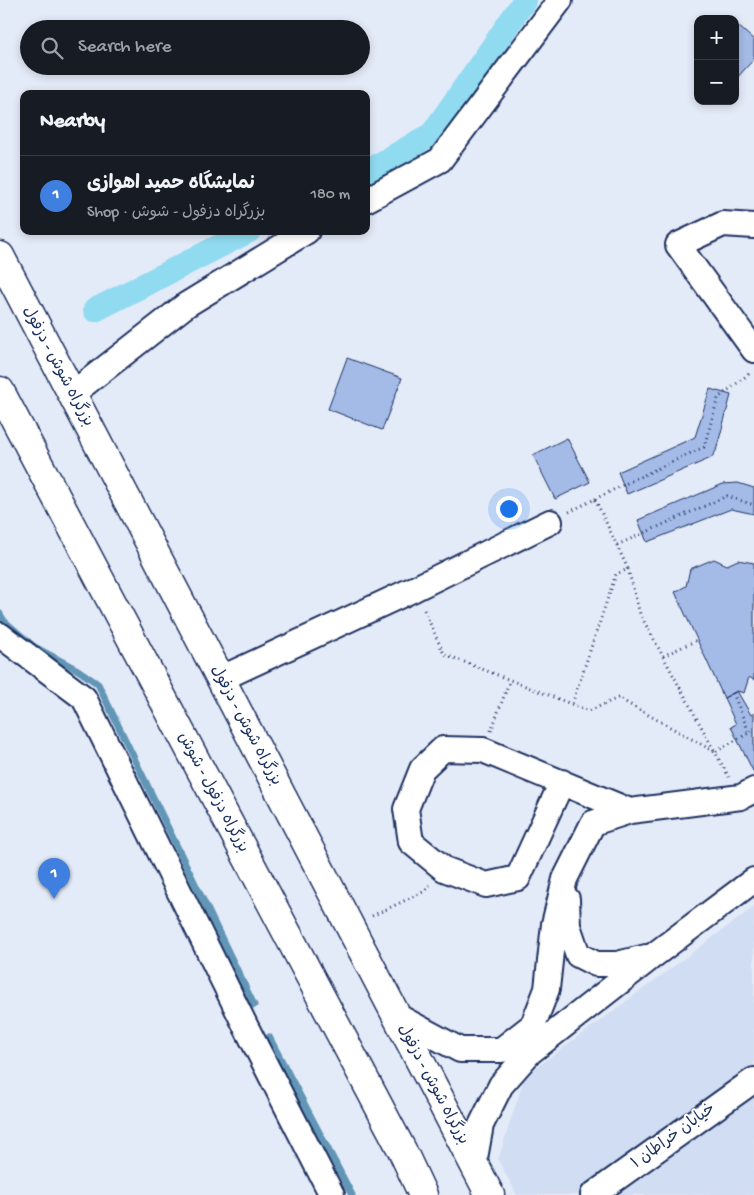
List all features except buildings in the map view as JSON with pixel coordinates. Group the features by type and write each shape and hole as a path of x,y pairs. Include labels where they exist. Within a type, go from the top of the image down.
{"highway":[{"name":"بزرگراه شوش - دزفول","path":"0,256 490,1195"},
{"name":"بزرگراه دزفول - شوش","path":"0,391 402,1150 423,1195"}],"street":[{"path":"370,198 440,160 560,0"},
{"path":"754,226 723,224 678,246 754,350"},
{"path":"72,394 186,306 301,235"},
{"path":"220,679 550,522"},
{"path":"0,635 84,698 246,1027 332,1195"},
{"path":"562,782 518,878 486,885 444,870 412,842 406,809 422,769 443,749 483,750 562,782 630,811"},
{"path":"397,1016 460,1050 501,1050 533,1025 547,989 554,924 565,880 593,823 630,811 747,793"},
{"path":"565,880 568,926 578,955 596,964 617,964 654,955"},
{"path":"474,1164 481,1125 501,1085 530,1052 754,880"},
{"name":"خیابان خراطان ۱","path":"593,1195 754,1080"}],"path":[{"path":"550,522 704,447 718,398 754,369"},
{"path":"617,545 727,496 754,505"},
{"path":"595,499 628,569 640,614 715,752 747,793"},
{"path":"572,704 616,574 628,569"},
{"path":"414,588 444,654 589,711 618,698 715,752"},
{"path":"663,656 697,640"},
{"path":"483,750 510,680"},
{"path":"732,693 750,732"},
{"path":"715,752 754,730"},
{"path":"350,927 425,891 444,870"}],"shaded area":[{"path":"754,907 754,1195 517,1195 498,1160 525,1076"}],"waterway":[{"path":"370,169 432,134 525,0"},
{"path":"95,310 241,235"},
{"path":"0,614 4,621 33,646 78,670 98,684 254,1005"},
{"path":"269,1037 352,1195"}],"place":[{"name":"نمایشگاه حمید اهوازی","path":"54,899"}]}
